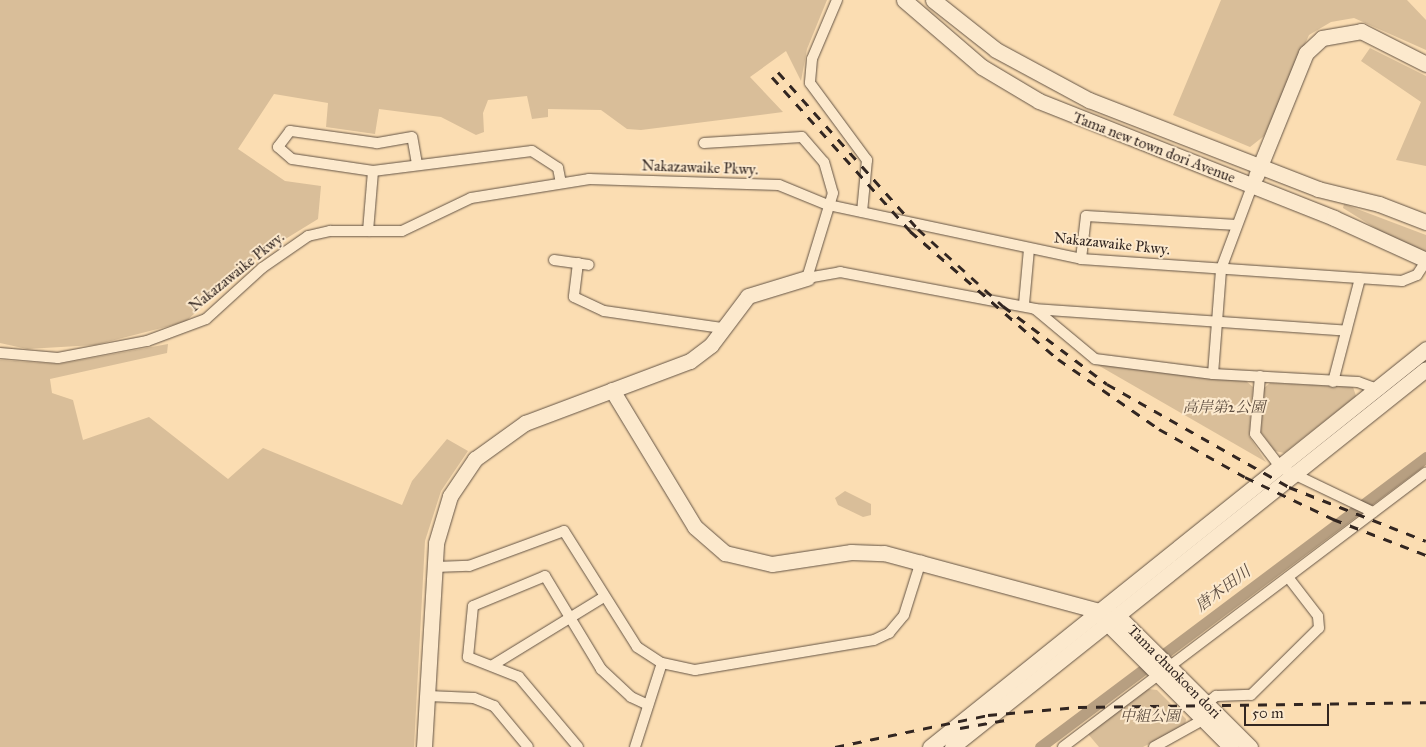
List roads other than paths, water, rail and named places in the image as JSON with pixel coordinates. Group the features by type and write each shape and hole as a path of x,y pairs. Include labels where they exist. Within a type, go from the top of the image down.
{"main road":[{"name":"Tama new town dori Avenue","path":"904,0 990,71 1039,101 1116,135 1252,186 1426,260"},
{"name":"Tama new town dori Avenue","path":"934,0 1018,65 1123,114 1260,166 1426,222"},
{"path":"1252,186 1306,53 1322,38 1341,31 1361,31 1426,64"},
{"path":"1116,135 1112,121 1123,114"},
{"path":"424,747 435,567 442,516 475,459 525,423 701,355 748,296 807,278"},
{"path":"957,745 1108,618 1287,472 1426,349"},
{"path":"1287,472 1423,375"},
{"path":"612,390 695,527 725,553 758,563 867,551 921,561 1108,618"},
{"path":"930,747 1108,618"},
{"name":"Tama chuokoen dori","path":"1108,618 1147,654 1203,720 1231,747"},
{"name":"Tama chuokoen dori","path":"1161,669 1206,704 1250,747"}],"street":[{"path":"836,0 812,59 810,83 867,160 862,212"},
{"path":"417,164 412,137 377,143 290,130 278,148 292,159 373,171 417,164 485,160 532,151 558,168 561,183"},
{"path":"704,143 802,136 824,162 833,193 807,278 840,272 868,281 1024,304 1034,309 1095,359 1213,374 1358,382 1380,390"},
{"path":"368,231 373,171"},
{"name":"Nakazawaike Pkwy.","path":"0,353 58,358 189,328 308,236 368,231 402,231 471,198 589,179 779,185 828,205 1081,259 1360,278 1410,279 1426,260"},
{"path":"1213,374 1221,269 1252,186"},
{"path":"1081,259 1086,216 1237,225"},
{"path":"1024,304 1029,249"},
{"path":"554,260 584,264 574,296 604,311 722,328"},
{"path":"1333,382 1360,278"},
{"path":"1034,309 1346,331"},
{"path":"1260,376 1255,434 1287,472 1370,511"},
{"path":"1063,747 1161,669 1288,576 1370,511 1426,472"},
{"path":"435,567 470,566 564,531 637,647 662,663 710,669 874,640 889,633 904,615 921,561"},
{"path":"578,747 528,686 493,665 468,657 473,606 546,576 601,669 631,697 648,705"},
{"path":"1206,704 1216,696 1251,695 1319,628 1318,616 1288,576"},
{"path":"493,665 604,597"},
{"path":"634,747 662,663"},
{"path":"428,696 474,698 494,706 528,747"},
{"path":"1154,747 1203,720"}],"waterway":[{"name":"唐木田川","path":"1040,747 1426,457"}],"railway":[{"path":"778,72 918,229 1003,306 1107,384 1289,487 1426,541"},
{"path":"772,77 910,231 1058,359 1159,429 1245,477 1333,519 1426,555"},
{"path":"835,747 988,715 1078,707 1426,702"},
{"path":"960,728 1005,720"}],"park label":[{"name":"高岸第2公園","path":"1224,408"},
{"name":"中組公園","path":"1150,717"}]}
